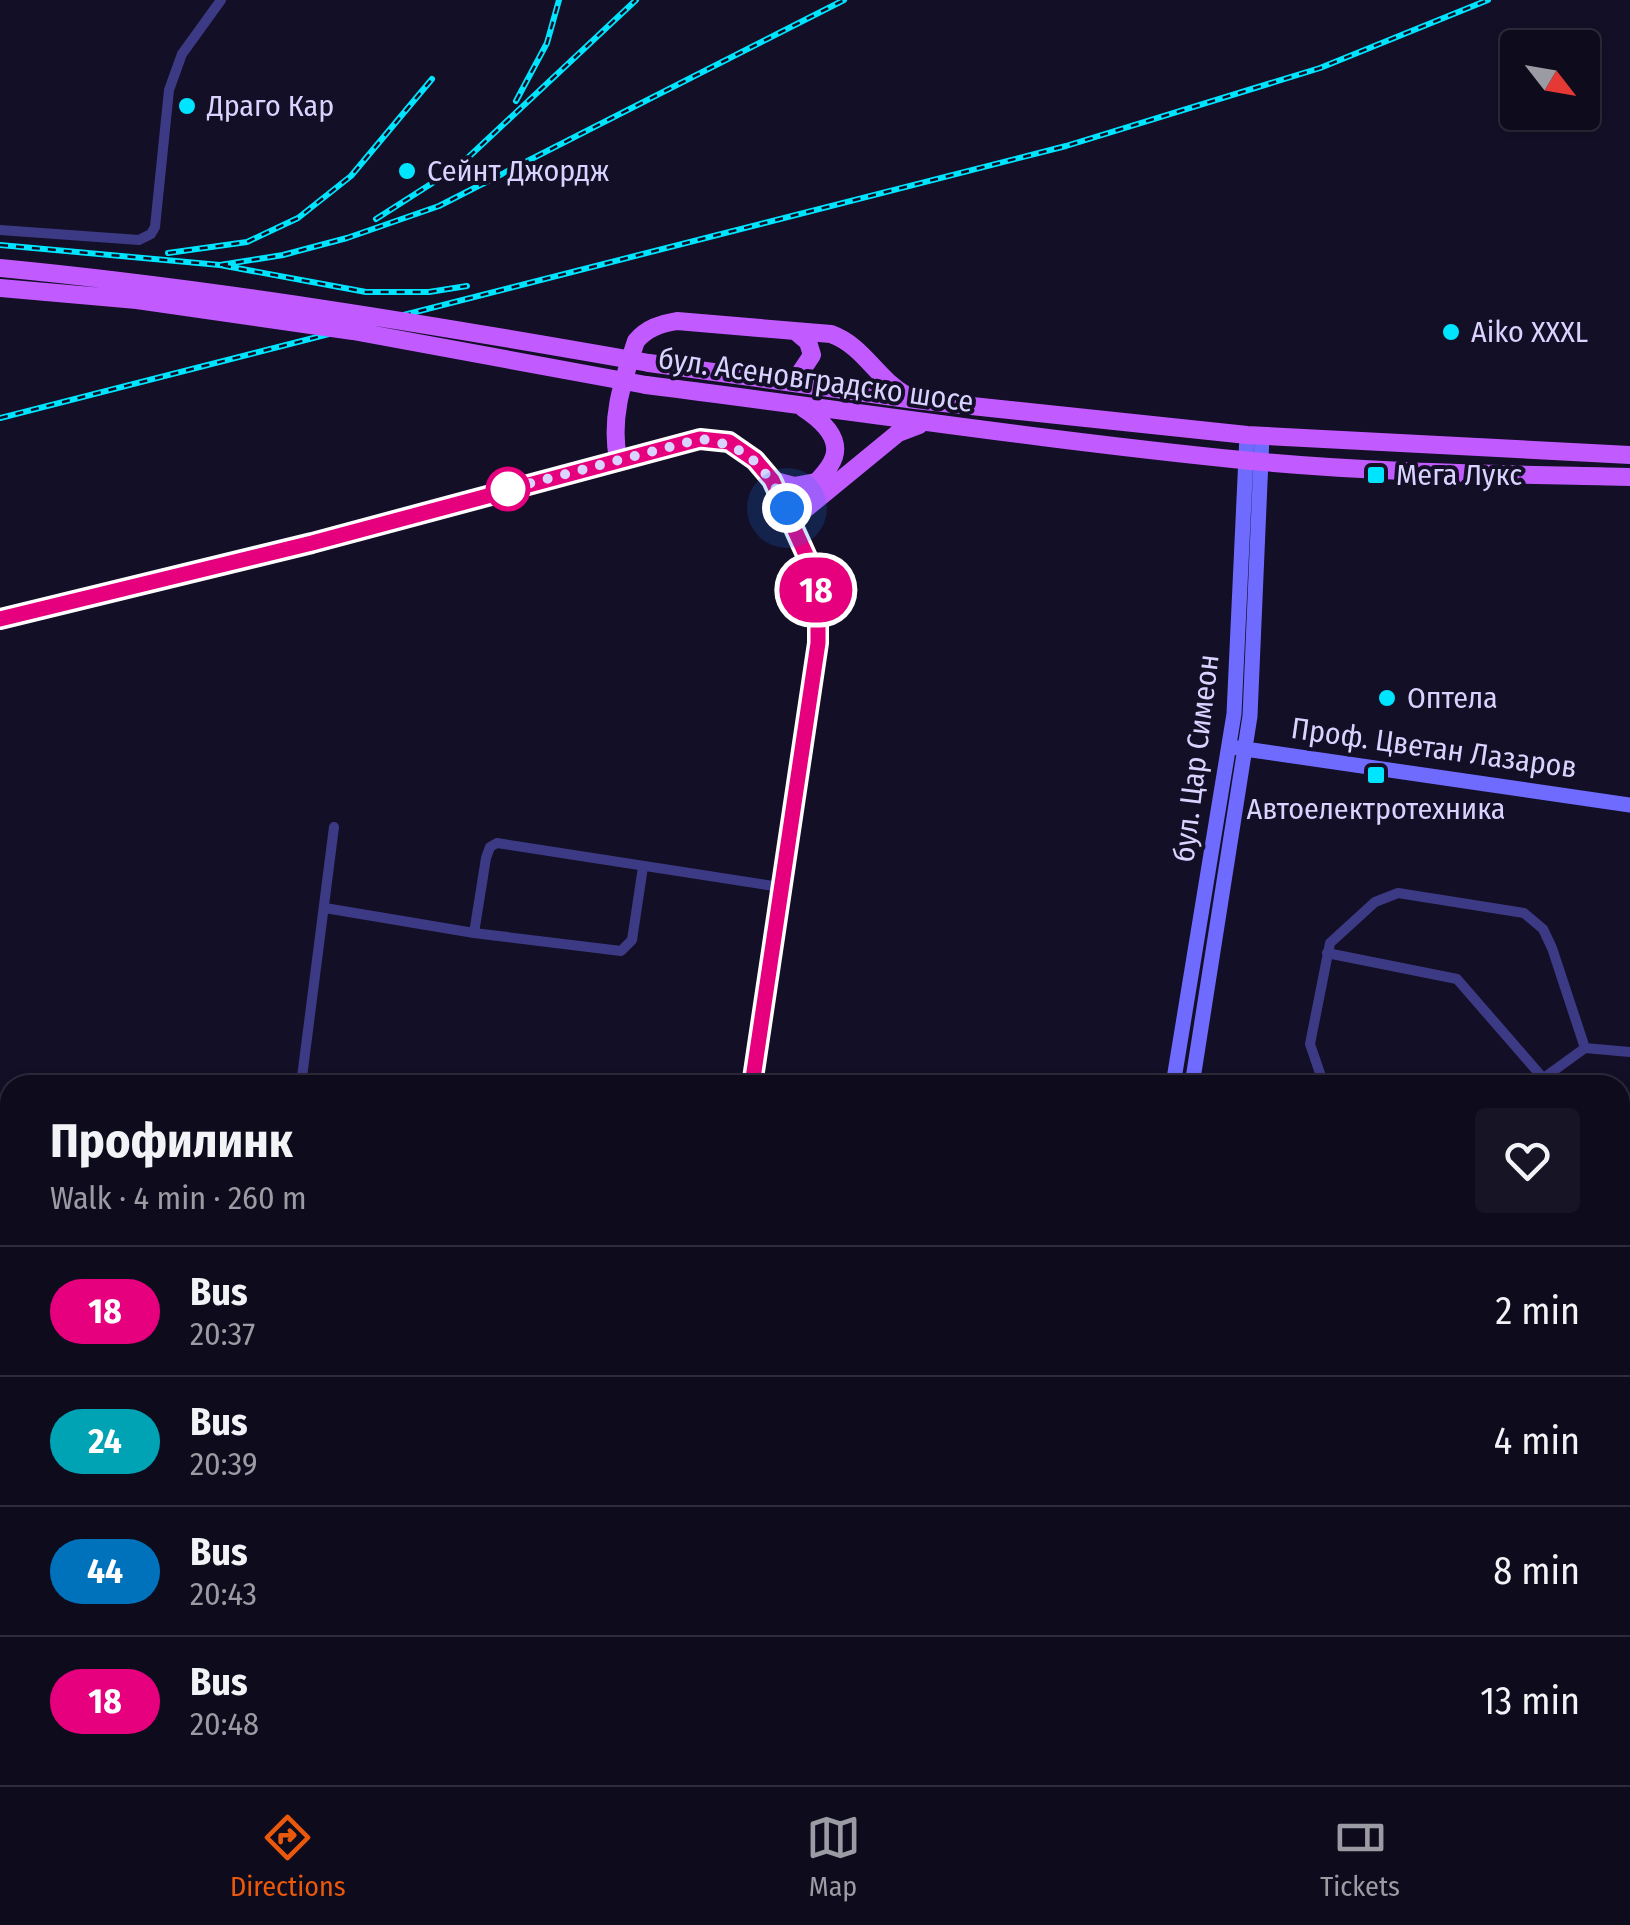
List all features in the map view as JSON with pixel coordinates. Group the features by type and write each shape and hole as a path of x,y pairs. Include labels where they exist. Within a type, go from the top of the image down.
{"main road":[{"name":"бул. Асеновградско шосе","path":"0,268 142,282 360,312 649,363 916,400 1254,436 1630,455"},
{"name":"бул. Асеновградско шосе","path":"0,288 137,300 353,330 646,385 924,424 1253,461 1630,477"},
{"path":"618,459 614,440 616,402 636,341 642,333 677,321 831,334 849,340 882,378 916,400"},
{"path":"778,380 798,376 812,355 808,342 796,330"},
{"path":"790,514 835,454 836,439 824,421 799,404"},
{"path":"790,514 898,433 924,424"},
{"name":"бул. Цар Симеон","path":"1193,1075 1238,748 1238,653 1254,436"},
{"path":"772,480 794,486 816,482"},
{"name":"бул. Цар Симеон","path":"1175,1075 1238,748"},
{"name":"Проф. Цветан Лазаров","path":"1238,748 1630,805"}],"street":[{"path":"0,230 139,240 151,234 155,227 169,90 182,54 220,0"},
{"path":"0,619 312,543 700,439 729,442 755,460 772,480 812,568 818,605 818,643 753,1075"},
{"path":"301,1075 334,827"},
{"path":"474,932 486,858 490,847 497,843 780,887"},
{"path":"325,908 621,951 632,940 643,866"},
{"path":"1321,1075 1310,1044 1330,943 1375,902 1398,893 1524,913 1542,929 1552,948 1585,1048"},
{"path":"1328,953 1457,979 1533,1075"},
{"path":"1548,1075 1585,1048 1630,1052"}],"railway":[{"path":"516,101 547,43 559,0"},
{"path":"376,219 459,166 636,0"},
{"path":"220,265 283,255 347,238 439,206 844,0"},
{"path":"0,418 1066,146 1320,68 1488,0"},
{"path":"168,253 247,242 298,218 351,176 432,79"},
{"path":"0,245 220,265 366,292 429,292 467,286"}],"bus line":[{"name":"18","path":"0,619 312,543 700,439 729,442 755,460 772,480 812,568 818,605 818,643 753,1075"}],"place":[{"name":"Драго Кар","path":"187,106"},
{"name":"Сейнт Джордж","path":"407,171"},
{"name":"Aiko XXXL","path":"1451,332"},
{"name":"Мега Лукс","path":"1376,475"},
{"name":"Оптела","path":"1387,698"},
{"name":"Автоелектротехника","path":"1376,775"}],"route":[{"path":"508,489 493,493 700,439 729,442 755,460 772,480 787,508"}]}
